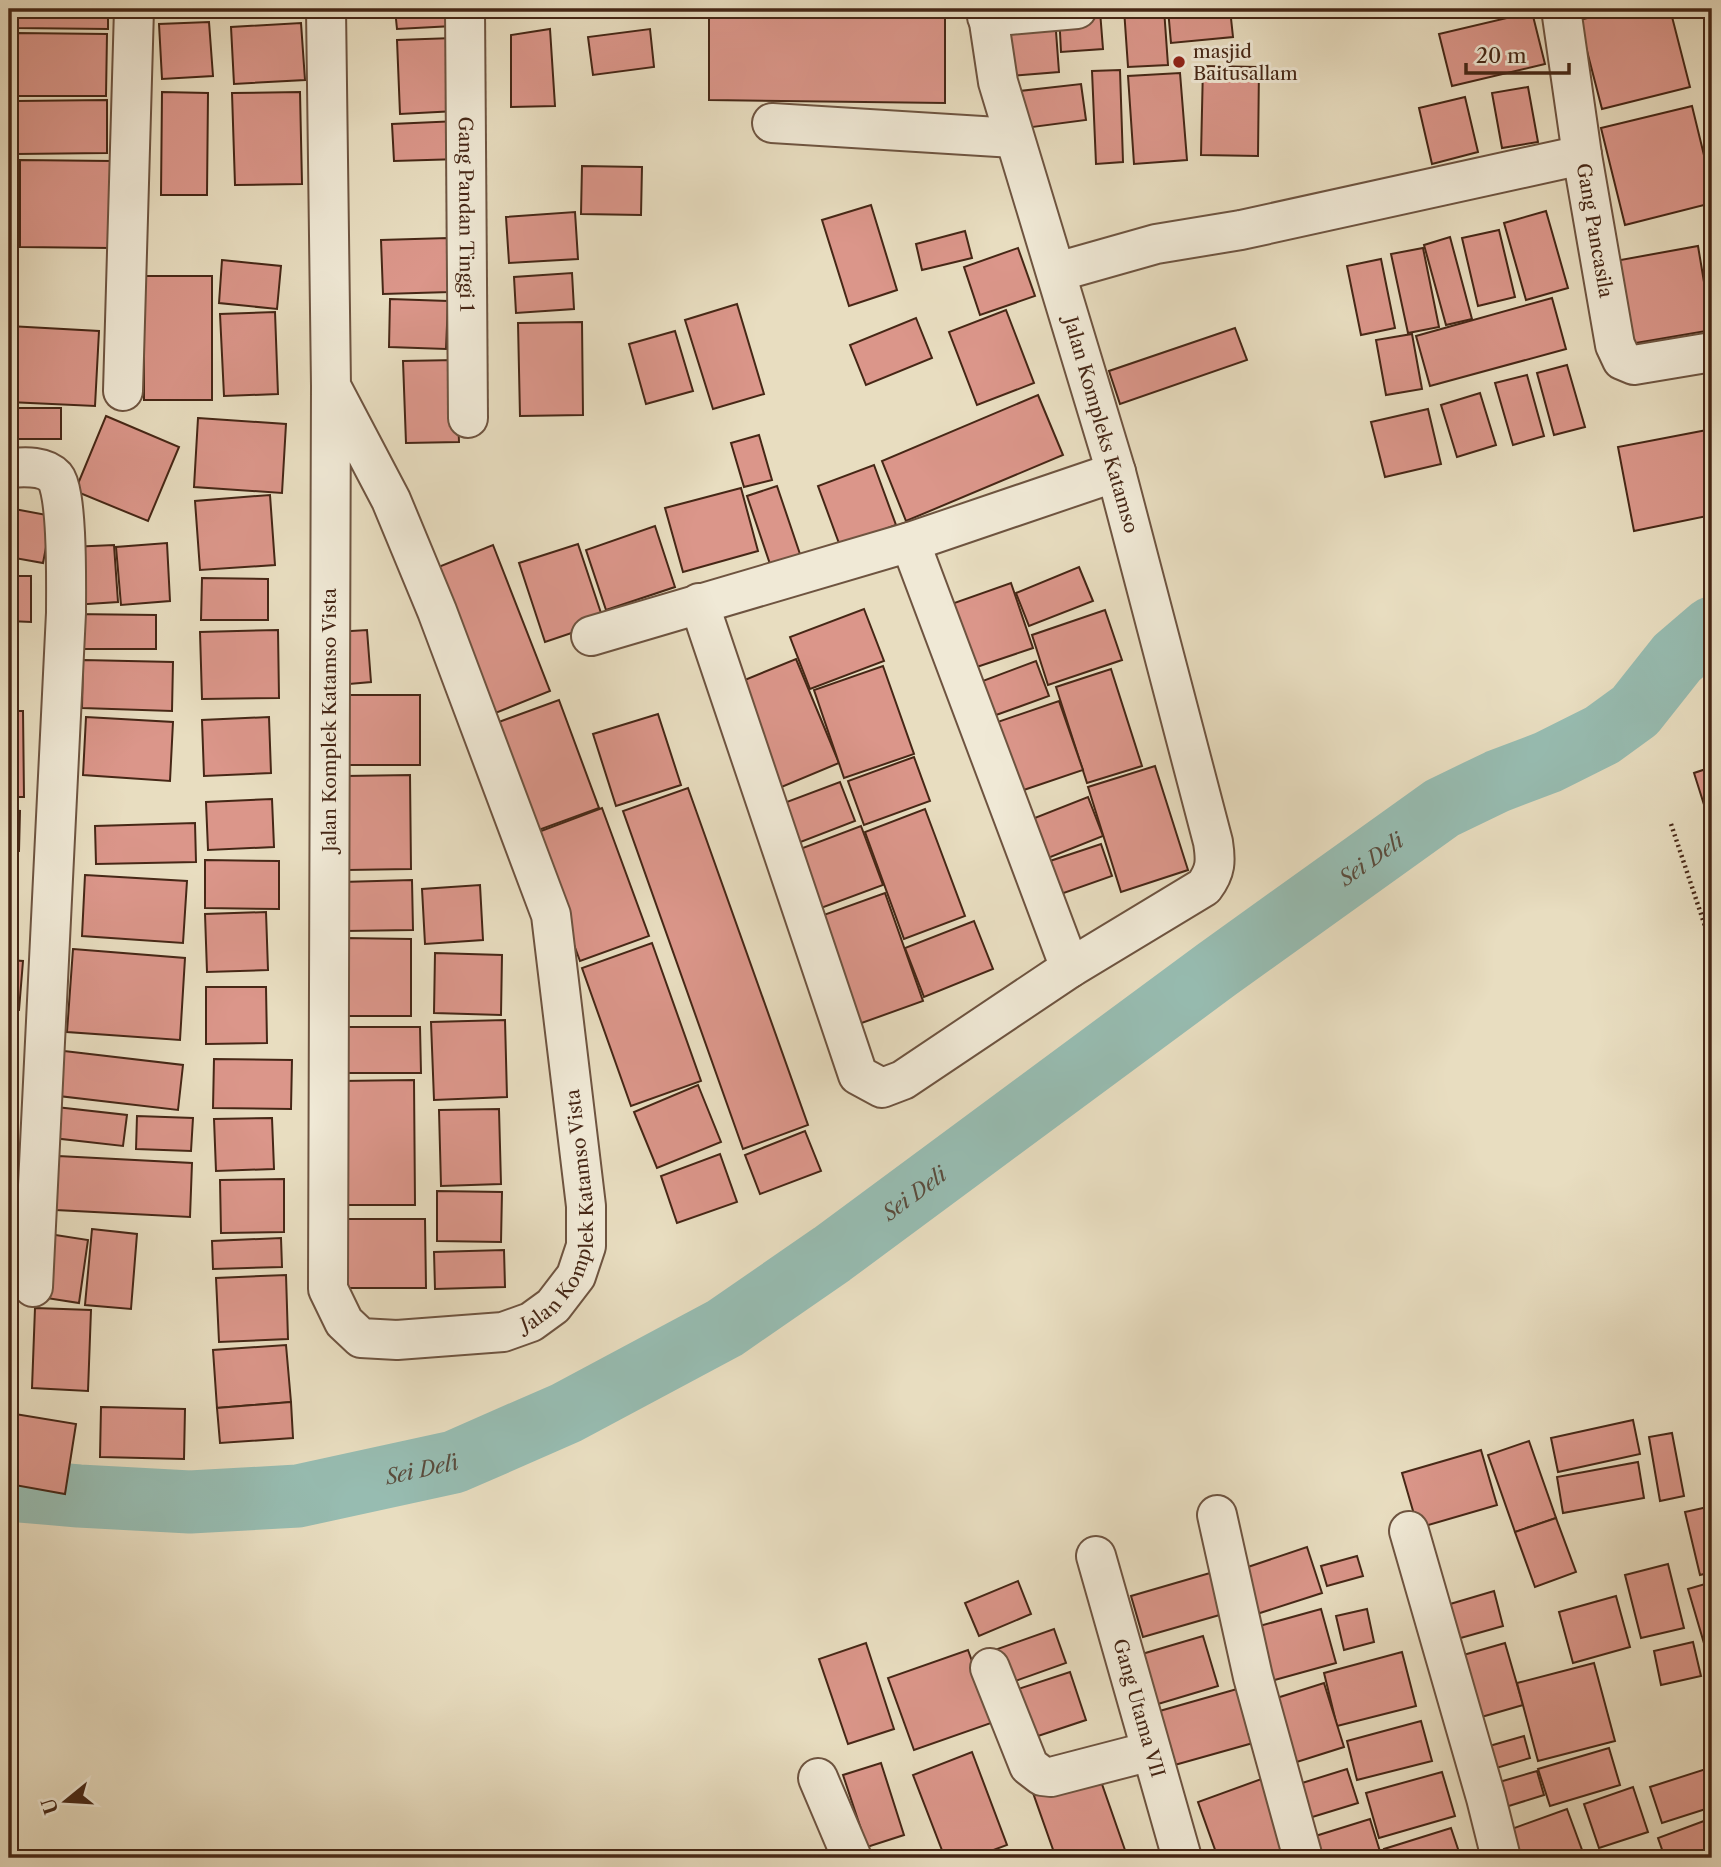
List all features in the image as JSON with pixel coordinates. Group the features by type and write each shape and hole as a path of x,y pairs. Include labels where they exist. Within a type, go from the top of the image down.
{"street":[{"path":"123,391 134,9"},
{"name":"Jalan Komplek Katamso Vista","path":"326,9 331,386 328,1289 344,1322 361,1338 397,1340 503,1332 531,1322 552,1306 576,1276 586,1246 586,1206 551,915 437,611 391,500 331,386"},
{"name":"Gang Pandan Tinggi 1","path":"465,9 468,418"},
{"path":"987,13 1077,9"},
{"name":"Gang Pancasila","path":"1561,9 1582,155 1615,345 1622,360 1634,365 1712,352"},
{"name":"Jalan Kompleks Katamso","path":"699,603 858,1074 882,1088 903,1080 1070,968 1204,887 1213,876 1216,865 1213,842 1116,472 998,82 987,13"},
{"path":"772,123 1014,138"},
{"path":"1057,272 1156,244 1241,230 1582,155"},
{"path":"9,468 40,468 55,477 62,492 64,526 66,626 33,1287"},
{"path":"592,636 910,542 1116,472"},
{"path":"910,542 1070,968"},
{"path":"1217,1515 1253,1677 1303,1858"},
{"path":"1409,1531 1501,1858"},
{"name":"Gang Utama VII","path":"1096,1556 1182,1858"},
{"path":"990,1668 1029,1766 1042,1776 1051,1777 1151,1751"},
{"path":"818,1778 852,1858"}],"path":[{"path":"1671,824 1712,947"}],"building":[{"path":"15,9 108,9 108,29 15,28"},
{"path":"165,9 216,9 216,14 165,14"},
{"path":"395,9 452,9 453,26 397,29"},
{"path":"608,9 646,9 609,13"},
{"path":"709,9 945,9 945,103 709,100"},
{"path":"1124,9 1164,9 1168,65 1128,67"},
{"path":"1168,9 1230,9 1233,37 1171,43"},
{"path":"1625,9 1670,9 1690,87 1602,109 1579,20"},
{"path":"1100,11 1103,49 1061,52 1059,13"},
{"path":"1532,12 1545,64 1452,86 1439,34"},
{"path":"1055,18 1059,72 1009,76 1005,21"},
{"path":"209,22 213,76 162,79 159,24"},
{"path":"301,23 305,80 234,84 231,27"},
{"path":"550,29 555,106 511,107 511,35"},
{"path":"650,29 654,67 593,75 588,37"},
{"path":"16,33 107,34 106,96 16,96"},
{"path":"453,38 456,111 400,114 397,40"},
{"path":"1203,66 1259,67 1258,156 1201,155"},
{"path":"1120,70 1123,162 1096,164 1092,71"},
{"path":"1180,73 1187,160 1134,164 1128,76"},
{"path":"1081,84 1086,120 1025,128 1020,91"},
{"path":"1528,87 1538,142 1502,148 1492,93"},
{"path":"162,92 208,93 207,195 161,195"},
{"path":"300,92 302,184 235,185 232,93"},
{"path":"1465,97 1478,152 1432,164 1419,108"},
{"path":"107,100 107,153 16,154 16,101"},
{"path":"1692,106 1712,188 1712,203 1625,225 1601,128"},
{"path":"458,121 460,159 394,161 392,124"},
{"path":"20,160 112,161 111,248 20,247"},
{"path":"582,166 642,167 641,215 581,214"},
{"path":"871,205 897,290 849,306 822,220"},
{"path":"1546,211 1568,288 1526,300 1504,223"},
{"path":"575,212 578,259 509,263 506,217"},
{"path":"1499,230 1515,297 1478,306 1462,238"},
{"path":"965,231 972,258 922,270 916,244"},
{"path":"1450,237 1472,319 1446,325 1424,245"},
{"path":"448,238 450,292 383,294 381,240"},
{"path":"1698,246 1712,330 1630,344 1615,261"},
{"path":"1018,248 1035,296 980,315 964,267"},
{"path":"1423,248 1439,327 1408,333 1391,254"},
{"path":"1381,259 1395,328 1361,335 1347,266"},
{"path":"222,260 281,266 277,309 219,303"},
{"path":"572,273 574,309 516,313 514,277"},
{"path":"144,276 212,276 212,400 144,400"},
{"path":"1552,298 1566,349 1430,386 1416,336"},
{"path":"390,299 448,301 446,349 389,347"},
{"path":"737,304 764,394 713,409 685,320"},
{"path":"1006,310 1034,383 977,405 949,332"},
{"path":"275,312 278,394 224,396 220,314"},
{"path":"916,318 932,358 866,385 850,345"},
{"path":"582,322 583,415 520,416 518,323"},
{"path":"9,326 99,331 95,406 9,402"},
{"path":"1235,328 1247,360 1120,404 1109,371"},
{"path":"675,331 693,391 646,404 629,344"},
{"path":"1412,334 1422,389 1386,395 1376,340"},
{"path":"456,360 459,442 406,443 403,361"},
{"path":"1567,365 1585,427 1554,435 1537,373"},
{"path":"1527,375 1544,436 1513,445 1495,383"},
{"path":"1480,393 1496,445 1457,457 1441,405"},
{"path":"1038,395 1063,455 906,521 882,461"},
{"path":"9,408 61,408 61,439 9,439"},
{"path":"1428,409 1441,464 1385,477 1371,422"},
{"path":"106,416 179,447 148,521 75,491"},
{"path":"198,418 286,424 282,493 194,487"},
{"path":"1712,429 1712,515 1634,531 1618,447"},
{"path":"759,435 772,480 744,487 731,443"},
{"path":"874,465 896,525 840,546 818,486"},
{"path":"777,486 801,557 771,567 747,496"},
{"path":"741,488 758,551 683,572 665,508"},
{"path":"270,495 275,565 200,570 195,501"},
{"path":"9,508 52,516 43,563 9,557"},
{"path":"655,526 675,587 606,610 586,550"},
{"path":"167,543 170,601 121,605 116,547"},
{"path":"578,544 604,622 545,642 519,563"},
{"path":"114,545 118,602 73,605 69,547"},
{"path":"493,545 550,691 483,718 426,572"},
{"path":"1079,567 1093,601 1029,626 1016,593"},
{"path":"9,576 31,576 31,622 9,621"},
{"path":"202,578 268,579 268,620 201,620"},
{"path":"1011,583 1033,648 962,672 940,608"},
{"path":"864,609 884,661 810,689 790,637"},
{"path":"1105,610 1122,660 1048,685 1032,635"},
{"path":"72,614 156,615 156,649 73,649"},
{"path":"278,630 279,698 202,699 200,632"},
{"path":"367,630 371,682 338,685 335,632"},
{"path":"796,659 839,763 772,791 730,686"},
{"path":"83,660 173,662 172,711 82,708"},
{"path":"1036,661 1049,696 985,719 972,685"},
{"path":"883,666 914,754 844,778 814,690"},
{"path":"1111,669 1142,766 1087,783 1056,687"},
{"path":"341,695 420,695 420,765 341,765"},
{"path":"559,700 599,808 525,835 485,727"},
{"path":"1059,701 1083,770 1006,796 983,727"},
{"path":"9,711 23,711 24,797 9,797"},
{"path":"658,714 681,785 616,806 593,734"},
{"path":"86,717 173,722 170,781 83,775"},
{"path":"269,717 271,773 204,776 202,720"},
{"path":"914,757 930,801 864,825 848,781"},
{"path":"1155,766 1188,870 1121,892 1088,787"},
{"path":"1712,767 1712,830 1694,773"},
{"path":"410,775 411,869 347,870 345,776"},
{"path":"840,782 855,821 798,843 784,803"},
{"path":"688,788 808,1125 743,1149 623,811"},
{"path":"1088,797 1103,836 1043,860 1027,821"},
{"path":"272,799 274,847 208,850 206,802"},
{"path":"602,808 649,936 580,961 533,834"},
{"path":"925,809 965,916 904,939 865,832"},
{"path":"9,810 20,811 19,851 9,850"},
{"path":"195,823 196,862 96,864 95,826"},
{"path":"861,826 883,885 821,908 800,849"},
{"path":"1101,844 1112,876 1058,895 1047,862"},
{"path":"205,860 279,861 279,909 205,908"},
{"path":"9,864 16,864 9,948"},
{"path":"85,875 187,881 183,943 82,936"},
{"path":"412,880 413,930 344,931 342,882"},
{"path":"480,885 483,940 425,944 422,889"},
{"path":"885,893 923,1001 856,1025 818,917"},
{"path":"266,912 268,970 207,972 205,914"},
{"path":"974,921 993,969 924,997 905,948"},
{"path":"346,938 411,939 411,1016 345,1016"},
{"path":"652,943 701,1081 631,1106 582,968"},
{"path":"73,949 185,958 180,1040 67,1032"},
{"path":"435,953 502,955 501,1015 434,1013"},
{"path":"9,960 23,961 19,1010 9,1009"},
{"path":"206,987 266,987 267,1043 206,1044"},
{"path":"505,1020 507,1097 434,1100 431,1022"},
{"path":"343,1027 420,1027 421,1073 344,1073"},
{"path":"64,1051 183,1065 178,1110 59,1096"},
{"path":"214,1059 292,1060 291,1109 213,1108"},
{"path":"9,1073 17,1074 9,1129"},
{"path":"414,1080 415,1205 341,1205 340,1081"},
{"path":"698,1085 721,1142 657,1168 634,1112"},
{"path":"56,1107 127,1115 123,1146 53,1138"},
{"path":"499,1109 501,1184 441,1186 439,1110"},
{"path":"137,1116 193,1118 191,1151 136,1149"},
{"path":"272,1118 274,1169 216,1171 214,1119"},
{"path":"805,1131 821,1171 760,1194 745,1155"},
{"path":"720,1154 737,1202 677,1223 661,1176"},
{"path":"58,1156 192,1163 190,1217 56,1210"},
{"path":"9,1178 17,1178 16,1225 9,1225"},
{"path":"284,1179 284,1232 221,1233 220,1180"},
{"path":"437,1191 502,1192 501,1242 437,1241"},
{"path":"347,1219 425,1219 426,1288 348,1288"},
{"path":"92,1229 137,1234 131,1309 85,1305"},
{"path":"49,1234 88,1240 79,1303 40,1297"},
{"path":"281,1238 282,1267 213,1269 212,1241"},
{"path":"504,1250 505,1287 435,1289 434,1252"},
{"path":"286,1275 288,1339 219,1342 216,1278"},
{"path":"35,1308 91,1310 88,1391 32,1388"},
{"path":"286,1345 291,1402 217,1408 213,1350"},
{"path":"291,1402 293,1438 220,1443 217,1408"},
{"path":"101,1407 185,1409 184,1459 100,1457"},
{"path":"9,1413 76,1424 65,1494 9,1484"},
{"path":"1633,1420 1640,1454 1558,1472 1551,1438"},
{"path":"1672,1433 1684,1496 1660,1501 1649,1437"},
{"path":"1529,1441 1556,1518 1515,1532 1488,1455"},
{"path":"1481,1450 1497,1505 1418,1528 1402,1473"},
{"path":"1638,1462 1644,1498 1563,1513 1557,1477"},
{"path":"1712,1506 1712,1572 1700,1575 1685,1512"},
{"path":"1556,1518 1576,1572 1535,1587 1515,1532"},
{"path":"1307,1547 1322,1593 1257,1614 1242,1569"},
{"path":"1357,1556 1363,1576 1327,1586 1321,1566"},
{"path":"1668,1564 1684,1628 1641,1638 1625,1575"},
{"path":"1210,1573 1223,1614 1143,1637 1131,1596"},
{"path":"1018,1581 1031,1614 979,1636 965,1603"},
{"path":"1712,1582 1712,1666 1711,1667 1688,1589"},
{"path":"1494,1591 1503,1626 1450,1641 1440,1607"},
{"path":"1616,1596 1630,1647 1573,1663 1559,1612"},
{"path":"1321,1609 1336,1663 1271,1681 1256,1627"},
{"path":"1367,1609 1374,1642 1344,1650 1336,1616"},
{"path":"1054,1629 1066,1663 1001,1686 989,1652"},
{"path":"1203,1636 1218,1686 1158,1704 1142,1654"},
{"path":"1693,1642 1701,1676 1661,1685 1654,1651"},
{"path":"866,1643 894,1729 848,1744 819,1659"},
{"path":"1505,1643 1523,1705 1471,1720 1453,1658"},
{"path":"968,1650 994,1722 914,1750 888,1678"},
{"path":"1402,1652 1416,1706 1337,1726 1324,1673"},
{"path":"1594,1663 1615,1741 1538,1761 1517,1683"},
{"path":"1070,1672 1086,1720 1023,1741 1006,1693"},
{"path":"1324,1683 1344,1747 1284,1766 1264,1702"},
{"path":"1237,1689 1253,1743 1164,1768 1149,1714"},
{"path":"1421,1721 1432,1761 1357,1780 1347,1741"},
{"path":"1524,1736 1530,1758 1486,1771 1479,1749"},
{"path":"1609,1748 1620,1785 1550,1806 1538,1769"},
{"path":"972,1752 1007,1845 972,1858 945,1858 913,1775"},
{"path":"881,1763 904,1835 867,1847 843,1775"},
{"path":"1096,1767 1125,1850 1101,1858 1056,1858 1032,1790"},
{"path":"1712,1767 1712,1807 1662,1823 1650,1787"},
{"path":"1347,1769 1358,1803 1296,1822 1286,1788"},
{"path":"1537,1771 1544,1795 1496,1810 1489,1785"},
{"path":"1442,1772 1455,1816 1379,1838 1366,1793"},
{"path":"1267,1777 1293,1858 1218,1858 1198,1802"},
{"path":"1633,1787 1648,1832 1599,1848 1584,1804"},
{"path":"1567,1809 1585,1858 1516,1858 1506,1831"},
{"path":"1712,1818 1712,1858 1665,1858 1658,1838"},
{"path":"1370,1819 1382,1858 1315,1858 1309,1838"},
{"path":"1451,1828 1461,1858 1387,1858 1384,1849"}],"waterway":[{"name":"Sei Deli","path":"9,1490 190,1502 298,1496 454,1462 566,1413 725,1328 832,1254 1216,970 1442,808 1498,781 1548,762 1602,735 1635,711 1677,658 1712,628"}],"place":[{"name":"masjid Baitusallam","path":"1179,62"}]}
